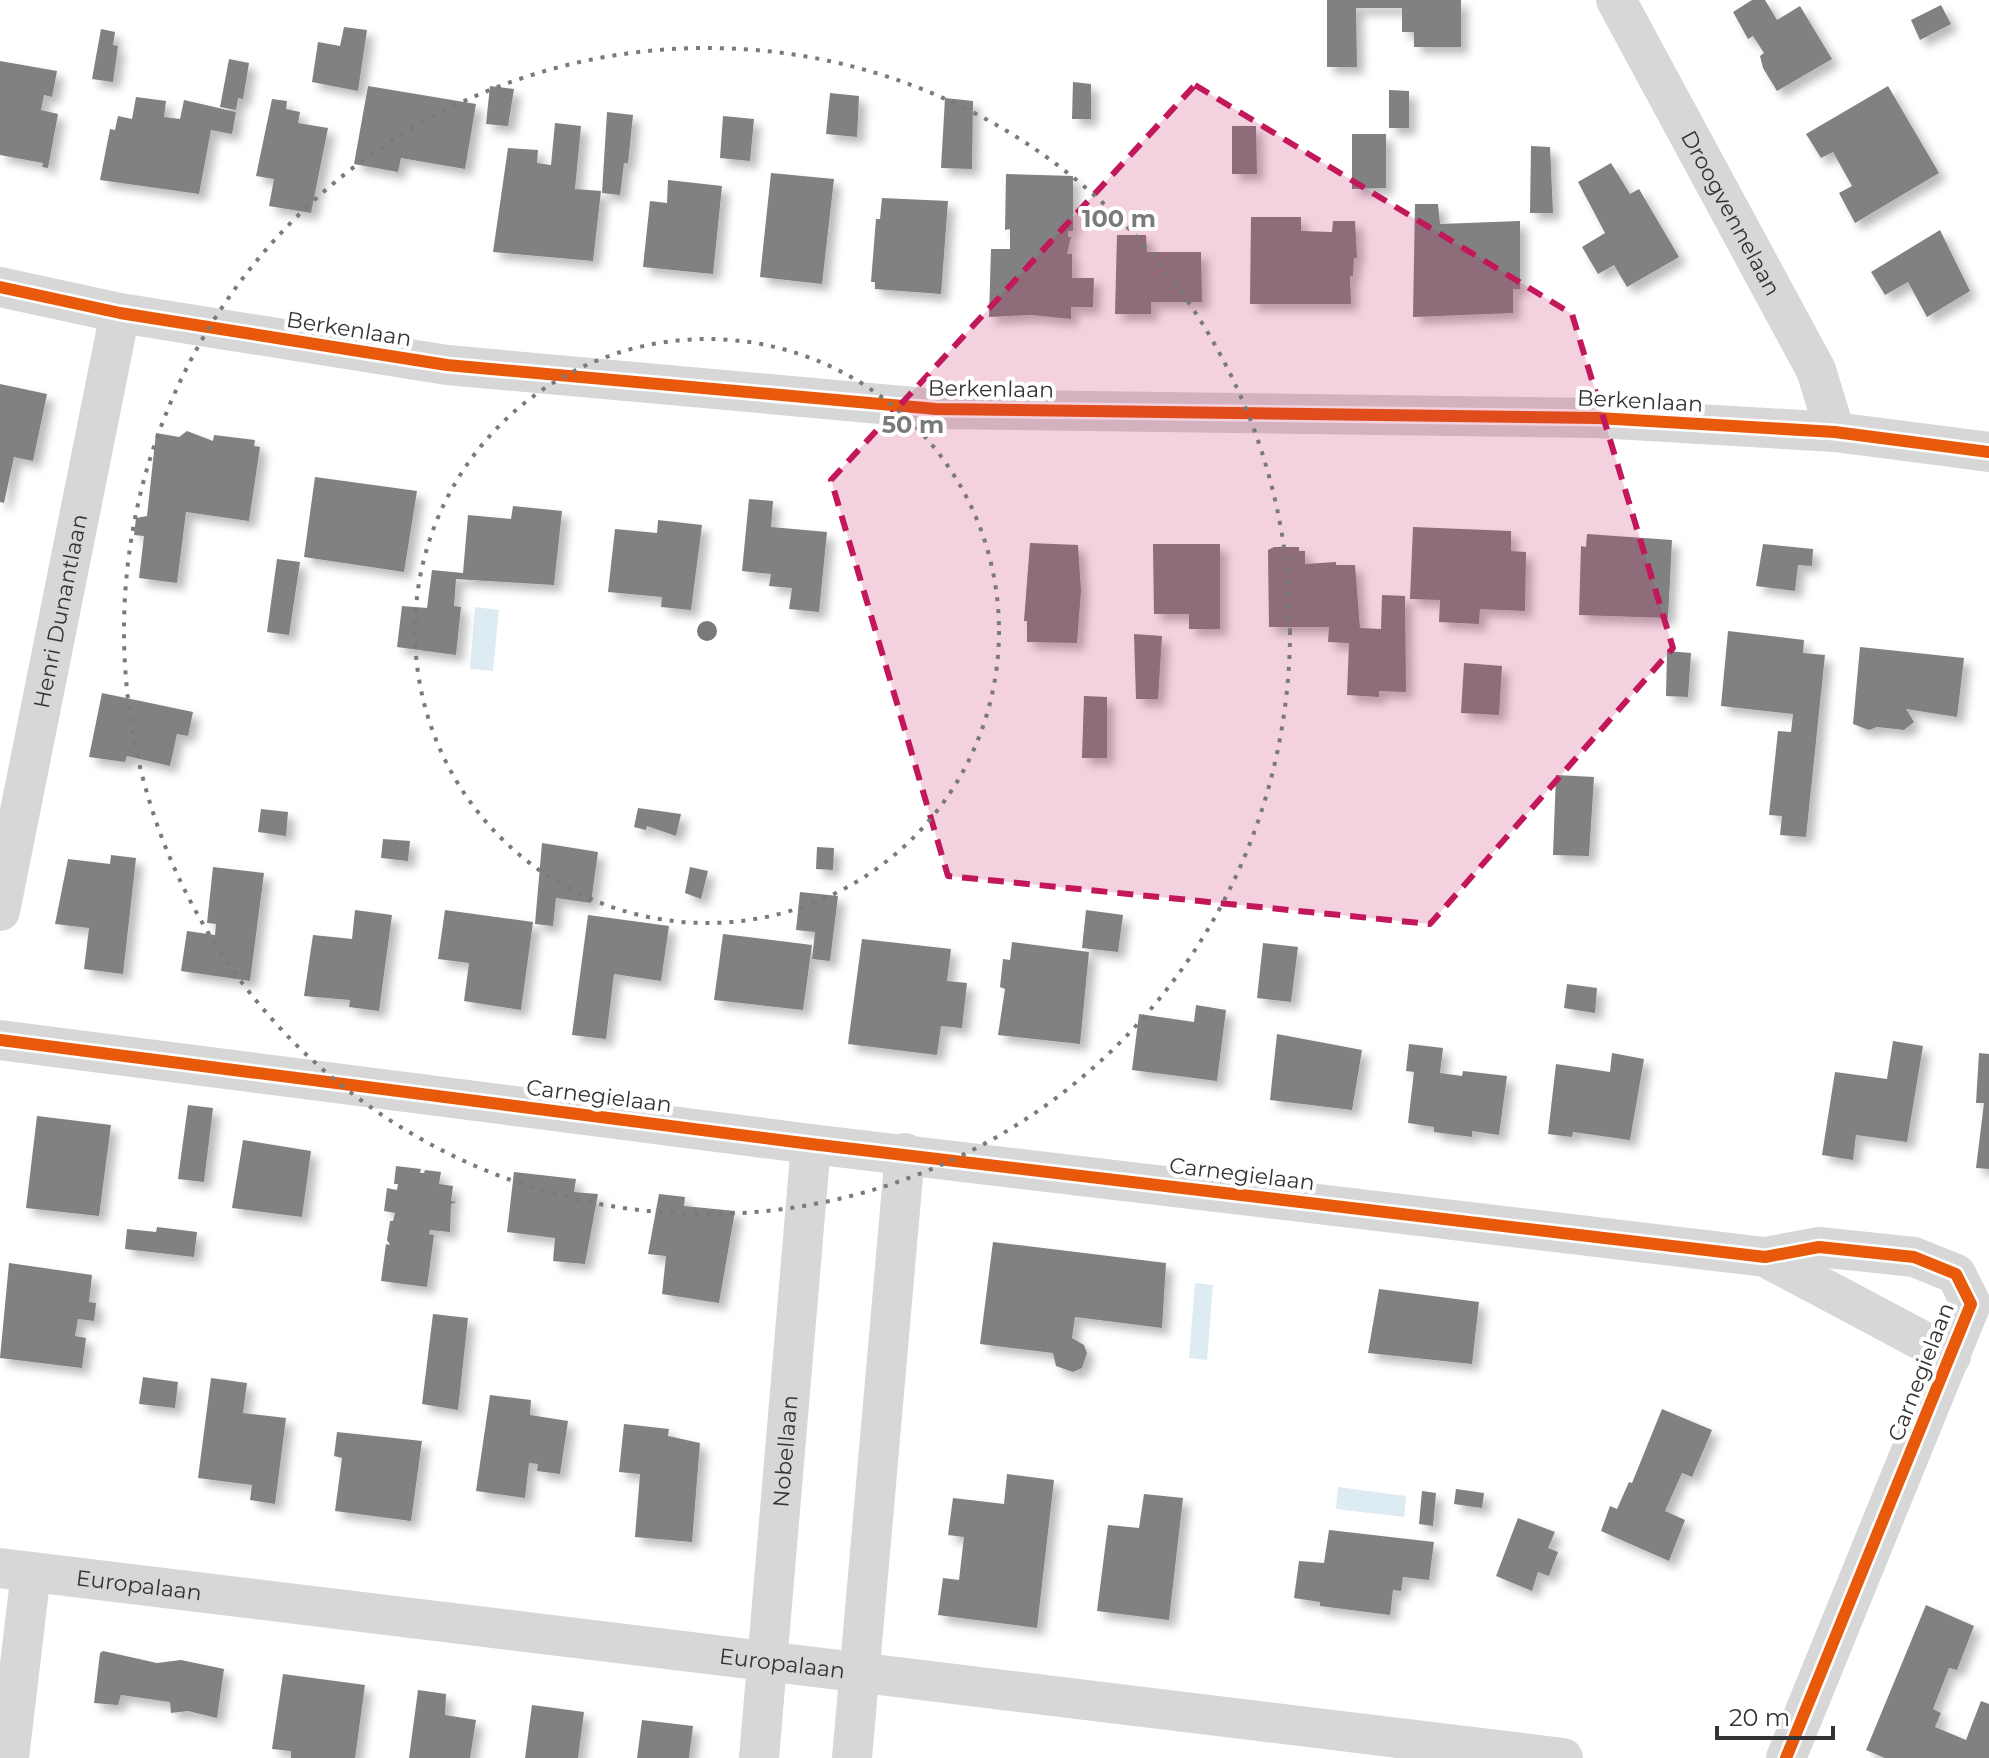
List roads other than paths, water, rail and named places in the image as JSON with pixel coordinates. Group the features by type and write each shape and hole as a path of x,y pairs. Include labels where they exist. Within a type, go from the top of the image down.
{"street":[{"name":"Droogvennelaan","path":"1616,0 1816,370 1835,432"},
{"name":"Berkenlaan","path":"0,287 120,313 447,365 936,409 1598,418 1835,432 1989,452"},
{"name":"Henri Dunantlaan","path":"0,911 120,313"},
{"name":"Carnegielaan","path":"0,1040 811,1144 1765,1257 1819,1247 1914,1257 1956,1274 1971,1304 1786,1758"},
{"name":"Nobellaan","path":"759,1758 811,1144"},
{"path":"852,1758 905,1153"},
{"name":"Carnegielaan","path":"1765,1257 1951,1356"},
{"path":"9,1758 16,1570"},
{"name":"Europalaan","path":"16,1570 1563,1758"}]}
